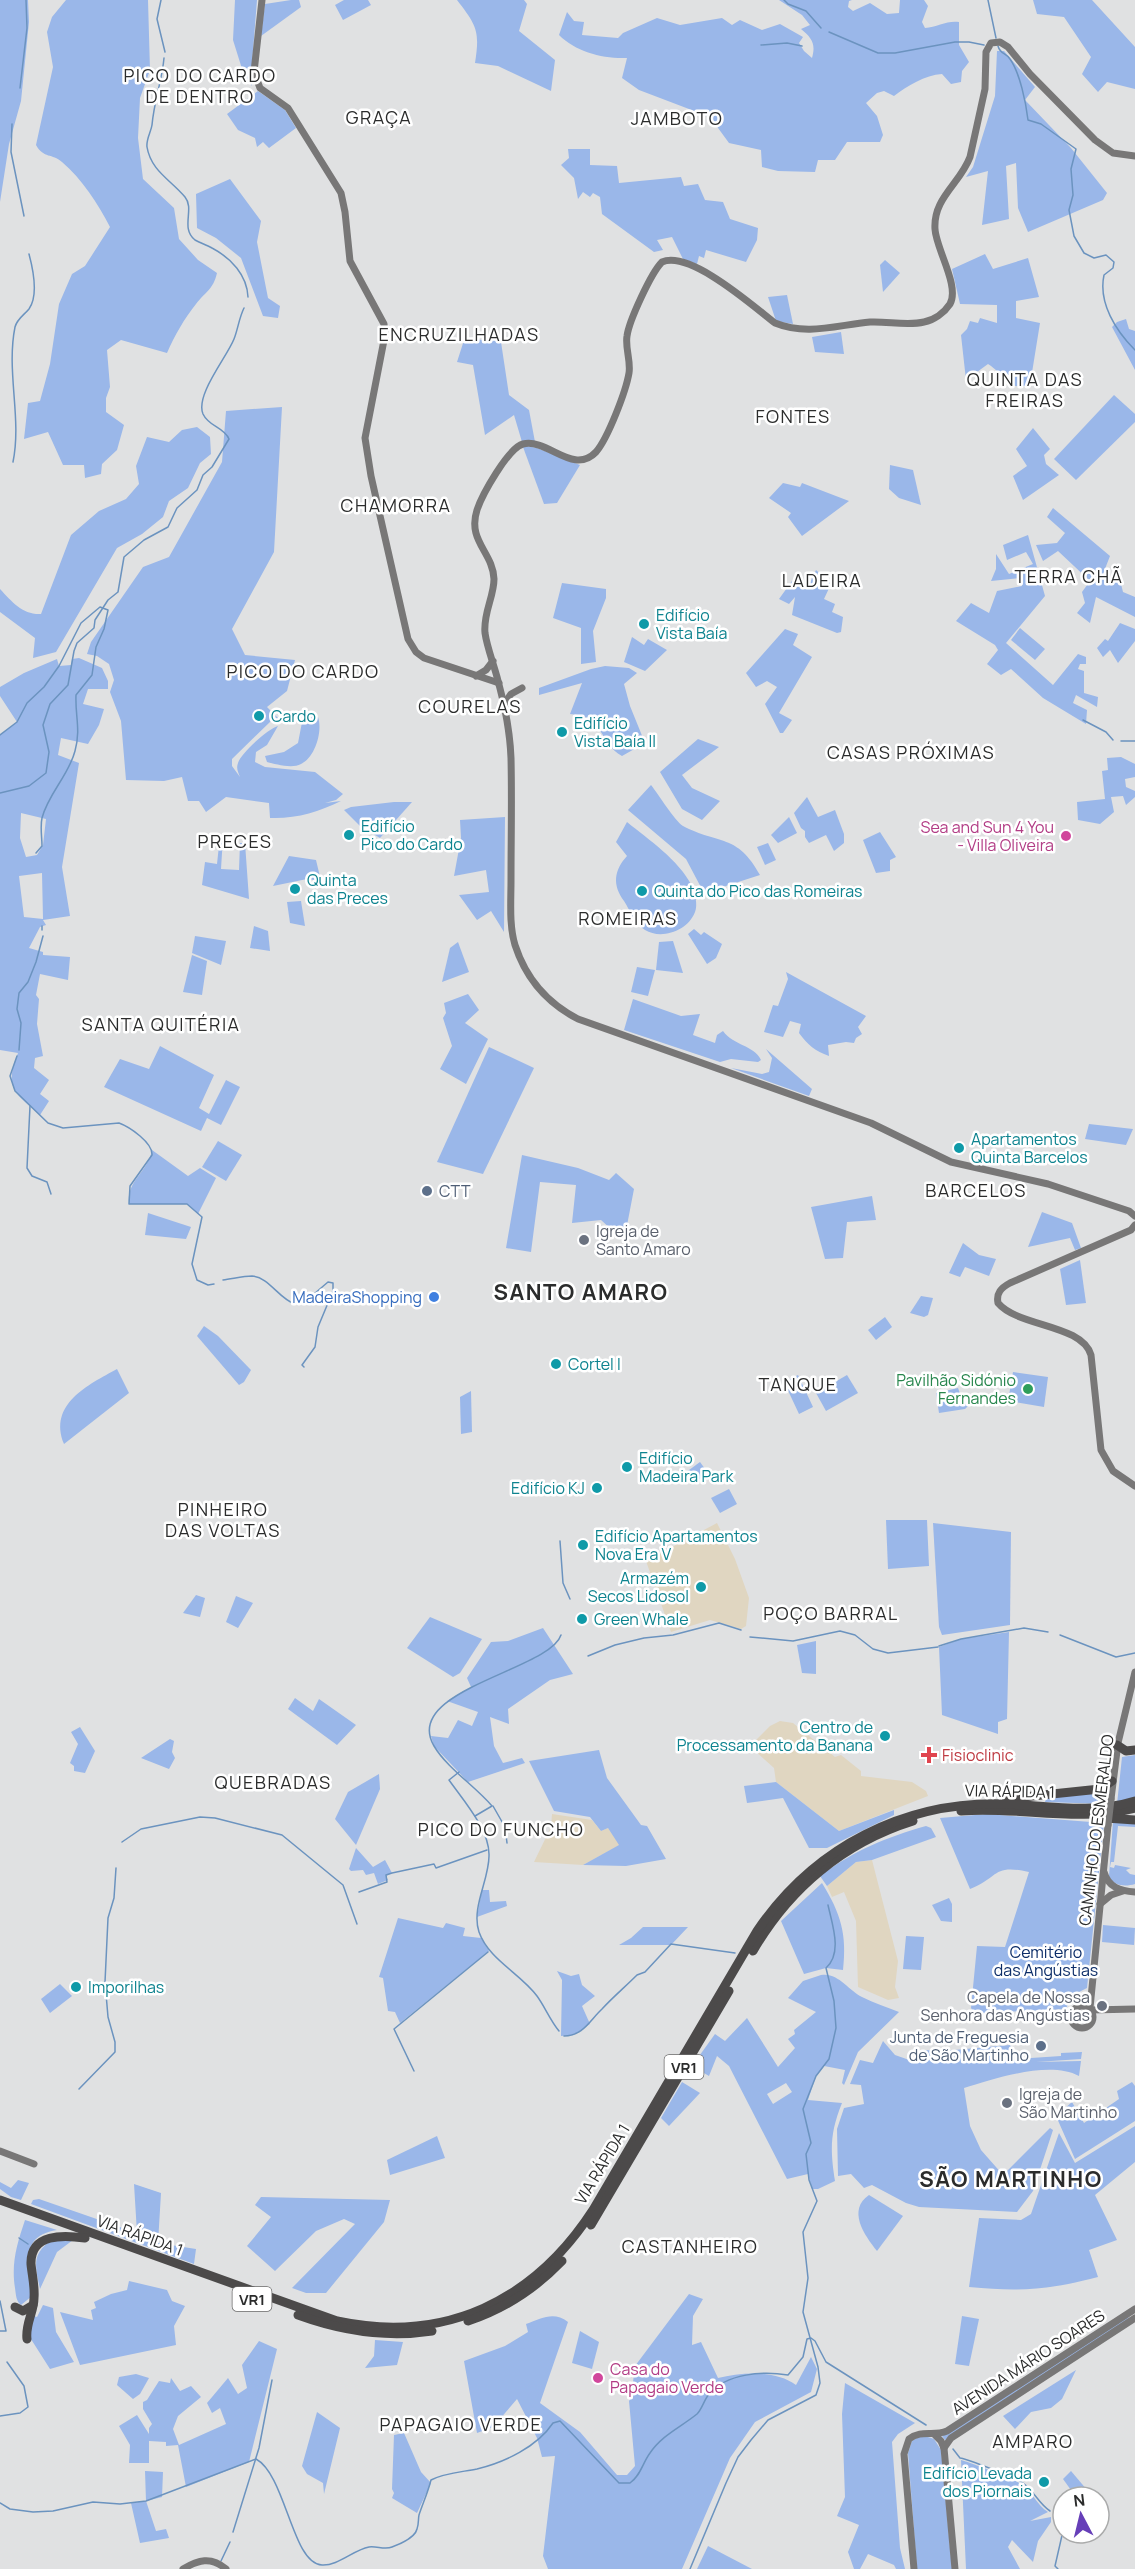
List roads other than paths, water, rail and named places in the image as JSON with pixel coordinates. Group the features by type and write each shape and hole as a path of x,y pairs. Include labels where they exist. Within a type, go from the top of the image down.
{"highway":[{"path":"1118,1745 1126,1751 1135,1750"},
{"path":"971,1804 1100,1789 1112,1781"},
{"path":"1100,1789 1111,1796"},
{"name":"VIA RÁPIDA 1","path":"379,2330 424,2326 459,2318 500,2301 542,2272 573,2240 751,1941 788,1892 828,1856 872,1830 921,1812 971,1804 1086,1808 1109,1807 1135,1801"},
{"name":"VIA RÁPIDA 1","path":"34,2216 85,2238 313,2320 364,2329 432,2331 483,2316 531,2289 561,2262 599,2212 764,1932 796,1892 830,1862 880,1833 935,1815 981,1810 1102,1814 1135,1808"},
{"path":"1065,1814 1135,1820"},
{"path":"0,2193 16,2210"},
{"name":"VIA RÁPIDA 1","path":"0,2200 16,2210"},
{"name":"VIA RÁPIDA 1","path":"0,2207 34,2216 303,2311 364,2329"},
{"path":"27,2339 26,2328 35,2299 31,2265 34,2249 47,2238 58,2235 85,2238"},
{"path":"15,2307 24,2311 33,2305"}],"main road":[{"path":"262,0 254,72 257,82 264,91 288,108 341,193 350,261 384,324 385,335 365,438 371,476 408,639 416,652 424,658 499,683"},
{"path":"1135,156 1113,153 1095,140 1030,74 1008,47 1003,43 993,42 987,48 986,89 970,157 966,166 944,194 935,218 935,232 951,282 951,302 940,315 924,322 870,322 815,331 784,327 775,323 718,279 677,260 662,262 650,280 628,331 626,339 629,374 613,422 597,450 587,458 573,460 535,445 522,444 512,452 499,470 478,508 474,523 475,533 493,569 494,577 485,620 486,639 499,683 511,754 511,895 514,942 532,980 541,992 560,1009 578,1019 871,1123 951,1162 1070,1190 1129,1211 1135,1216"},
{"path":"476,676 486,670 493,661"},
{"path":"503,706 511,694 522,688"},
{"path":"1135,1225 1131,1230 1010,1283 999,1292 997,1298 998,1304 1008,1312 1062,1332 1085,1344 1091,1355 1101,1450 1113,1471 1135,1486"},
{"name":"CAMINHO DO ESMERALDO","path":"1092,2012 1090,1992 1112,1781 1135,1672"},
{"path":"1104,1869 1106,1879 1114,1887 1123,1891 1135,1892"},
{"path":"1101,1889 1114,1887"},
{"path":"1100,1904 1112,1895 1123,1891"},
{"name":"CAMINHO DO ESMERALDO","path":"1081,2006 1090,1992"},
{"path":"1092,2012 1091,2024 1086,2028 1074,2025 1072,2013 1081,2006 1092,2012 1135,2009"},
{"path":"0,2151 34,2164"},
{"name":"AVENIDA MÁRIO SOARES","path":"914,2569 905,2446 909,2439 922,2432 935,2435 947,2431 1135,2309"},
{"name":"AVENIDA MÁRIO SOARES","path":"944,2448 951,2438 1135,2318"},
{"path":"935,2435 944,2448 955,2569"},
{"path":"183,2569 195,2562 206,2560 216,2562 226,2569"}],"waterway":[{"path":"20,88 27,28 26,0"},
{"path":"161,0 157,19 165,52"},
{"path":"784,0 806,11 821,28"},
{"path":"988,0 996,38"},
{"path":"829,32 878,53 895,53 955,42 984,45"},
{"path":"761,45 787,43 802,46"},
{"path":"998,46 1000,51 1010,59 1017,72 1028,120 1041,124 1076,149 1071,169 1073,195 1069,210 1074,236 1084,253 1094,258 1106,255 1114,262 1113,268 1104,275 1106,306 1115,325 1135,350"},
{"path":"164,58 147,141 149,155 157,169 188,202 188,224 191,235 195,240 219,252 237,268 245,281 248,297"},
{"path":"12,124 11,152 24,216"},
{"path":"13,462 16,429 13,344 16,324 29,309 34,297 29,254"},
{"path":"0,793 29,786 46,773 49,752 43,725 50,704 68,685 77,643 94,628 95,620 108,600 118,592 124,557 144,540 168,527 177,508 197,490 203,475 212,467 229,439 203,414 203,397 234,339 244,308"},
{"path":"0,735 17,722 27,703 44,687 59,666 81,623 100,607 108,610 104,629 96,647 92,675 76,695 78,729 75,751 45,809 41,821 42,846 36,853"},
{"path":"1083,720 1106,732 1113,740"},
{"path":"1121,741 1135,741"},
{"path":"19,1050 21,1023 17,1009 19,993 28,982 43,936"},
{"path":"17,1056 10,1076 15,1091 48,1123 63,1128 119,1123 145,1141 152,1155 130,1186 129,1204 187,1204 202,1217 192,1264 197,1280 208,1285 214,1284"},
{"path":"30,1106 27,1168 32,1176 47,1182 51,1194"},
{"path":"223,1280 258,1277 295,1304 314,1294 328,1282 333,1283 333,1291 318,1327 315,1347 302,1365 304,1367"},
{"path":"560,1541 563,1583 570,1599"},
{"path":"588,1656 615,1645 644,1638 673,1635 719,1623 741,1630"},
{"path":"939,1646 961,1639 1024,1628 1048,1632"},
{"path":"750,1637 793,1641 840,1631 855,1635 873,1649 888,1653 938,1647"},
{"path":"475,1816 492,1806 434,1746 430,1727 438,1710 457,1695 551,1648 561,1635"},
{"path":"1060,1635 1116,1657 1135,1653"},
{"path":"459,1772 449,1780 475,1816 488,1846 488,1865 477,1913 479,1932 490,1951 537,1996 559,2031"},
{"path":"493,1806 505,1827 507,1843"},
{"path":"122,1842 141,1829 200,1817 215,1818 282,1835 343,1885 357,1924"},
{"path":"359,1892 387,1882 386,1875 392,1873 434,1864 436,1868 487,1850"},
{"path":"79,2089 115,2052 115,2042 108,2017 105,1982 108,1918 114,1898 116,1868"},
{"path":"690,2569 738,2457 768,2420 816,2395 820,2383 803,2312 808,2278 803,2232 817,2201 809,2180 806,2154 811,2143 803,2109 816,2076 829,2059 836,2028 834,2001 826,1968 831,1962 835,1946 834,1929 828,1905"},
{"path":"564,2036 586,2027 610,2000 637,1975 645,1972 671,1944 735,1953"},
{"path":"414,2071 394,2029 488,1952"},
{"path":"19,2238 28,2244"},
{"path":"0,2301 6,2331 0,2331"},
{"path":"0,2503 10,2509 33,2512 53,2511 93,2502 120,2504 146,2501 256,2459 266,2468 275,2482 303,2550 312,2561 328,2565 363,2549 389,2548 407,2540 416,2532 419,2515 431,2480 447,2474 488,2466 509,2458 538,2439 553,2423 560,2421 619,2483 630,2483 655,2447 666,2436 697,2414 707,2396 717,2387 746,2375 768,2373 788,2375 803,2357 807,2339 811,2338 815,2341 826,2362 926,2425"},
{"path":"0,2416 20,2413 28,2407 24,2386 7,2362"},
{"path":"233,2532 259,2448 272,2380"},
{"path":"953,2449 960,2458 993,2469 1023,2483 1050,2511"},
{"path":"221,2561 230,2542"},
{"path":"1058,2569 1055,2566 1060,2545"}],"place":[{"name":"Edifício Vista Baía","path":"644,624"},
{"name":"Cardo","path":"259,716"},
{"name":"Edifício Vista Baía II","path":"562,732"},
{"name":"Edifício Pico do Cardo","path":"349,835"},
{"name":"Sea and Sun 4 You - Villa Oliveira","path":"1066,836"},
{"name":"Quinta das Preces","path":"295,889"},
{"name":"Quinta do Pico das Romeiras","path":"642,891"},
{"name":"Apartamentos Quinta Barcelos","path":"959,1148"},
{"name":"CTT","path":"427,1191"},
{"name":"Igreja de Santo Amaro","path":"584,1240"},
{"name":"MadeiraShopping","path":"434,1297"},
{"name":"Cortel I","path":"556,1364"},
{"name":"Pavilhão Sidónio Fernandes","path":"1028,1389"},
{"name":"Edifício Madeira Park","path":"627,1467"},
{"name":"Edifício KJ","path":"597,1488"},
{"name":"Edifício Apartamentos Nova Era V","path":"583,1545"},
{"name":"Armazém Secos Lidosol","path":"701,1587"},
{"name":"Green Whale","path":"582,1619"},
{"name":"Centro de Processamento da Banana","path":"885,1736"},
{"name":"Fisioclinic","path":"929,1755"},
{"name":"Imporilhas","path":"76,1987"},
{"name":"Capela de Nossa Senhora das Angústias","path":"1102,2006"},
{"name":"Junta de Freguesia de São Martinho","path":"1041,2046"},
{"name":"Igreja de São Martinho","path":"1007,2103"},
{"name":"Casa do Papagaio Verde","path":"598,2378"},
{"name":"Edifício Levada dos Piornais","path":"1044,2482"}],"district":[{"name":"PICO DO CARDO DE DENTRO","path":"200,85"},
{"name":"GRAÇA","path":"379,117"},
{"name":"JAMBOTO","path":"677,118"},
{"name":"ENCRUZILHADAS","path":"459,334"},
{"name":"QUINTA DAS FREIRAS","path":"1025,389"},
{"name":"FONTES","path":"793,416"},
{"name":"CHAMORRA","path":"396,505"},
{"name":"TERRA CHÃ","path":"1069,576"},
{"name":"LADEIRA","path":"822,580"},
{"name":"PICO DO CARDO","path":"303,671"},
{"name":"COURELAS","path":"470,706"},
{"name":"CASAS PRÓXIMAS","path":"911,752"},
{"name":"PRECES","path":"235,841"},
{"name":"ROMEIRAS","path":"628,918"},
{"name":"SANTA QUITÉRIA","path":"161,1024"},
{"name":"BARCELOS","path":"976,1190"},
{"name":"SANTO AMARO","path":"581,1292"},
{"name":"TANQUE","path":"798,1384"},
{"name":"PINHEIRO DAS VOLTAS","path":"223,1519"},
{"name":"POÇO BARRAL","path":"831,1613"},
{"name":"QUEBRADAS","path":"273,1782"},
{"name":"PICO DO FUNCHO","path":"501,1829"},
{"name":"SÃO MARTINHO","path":"1011,2179"},
{"name":"CASTANHEIRO","path":"690,2246"},
{"name":"PAPAGAIO VERDE","path":"461,2424"},
{"name":"AMPARO","path":"1033,2441"}],"park label":[{"name":"Cemitério das Angústias","path":"1046,1961"}]}
